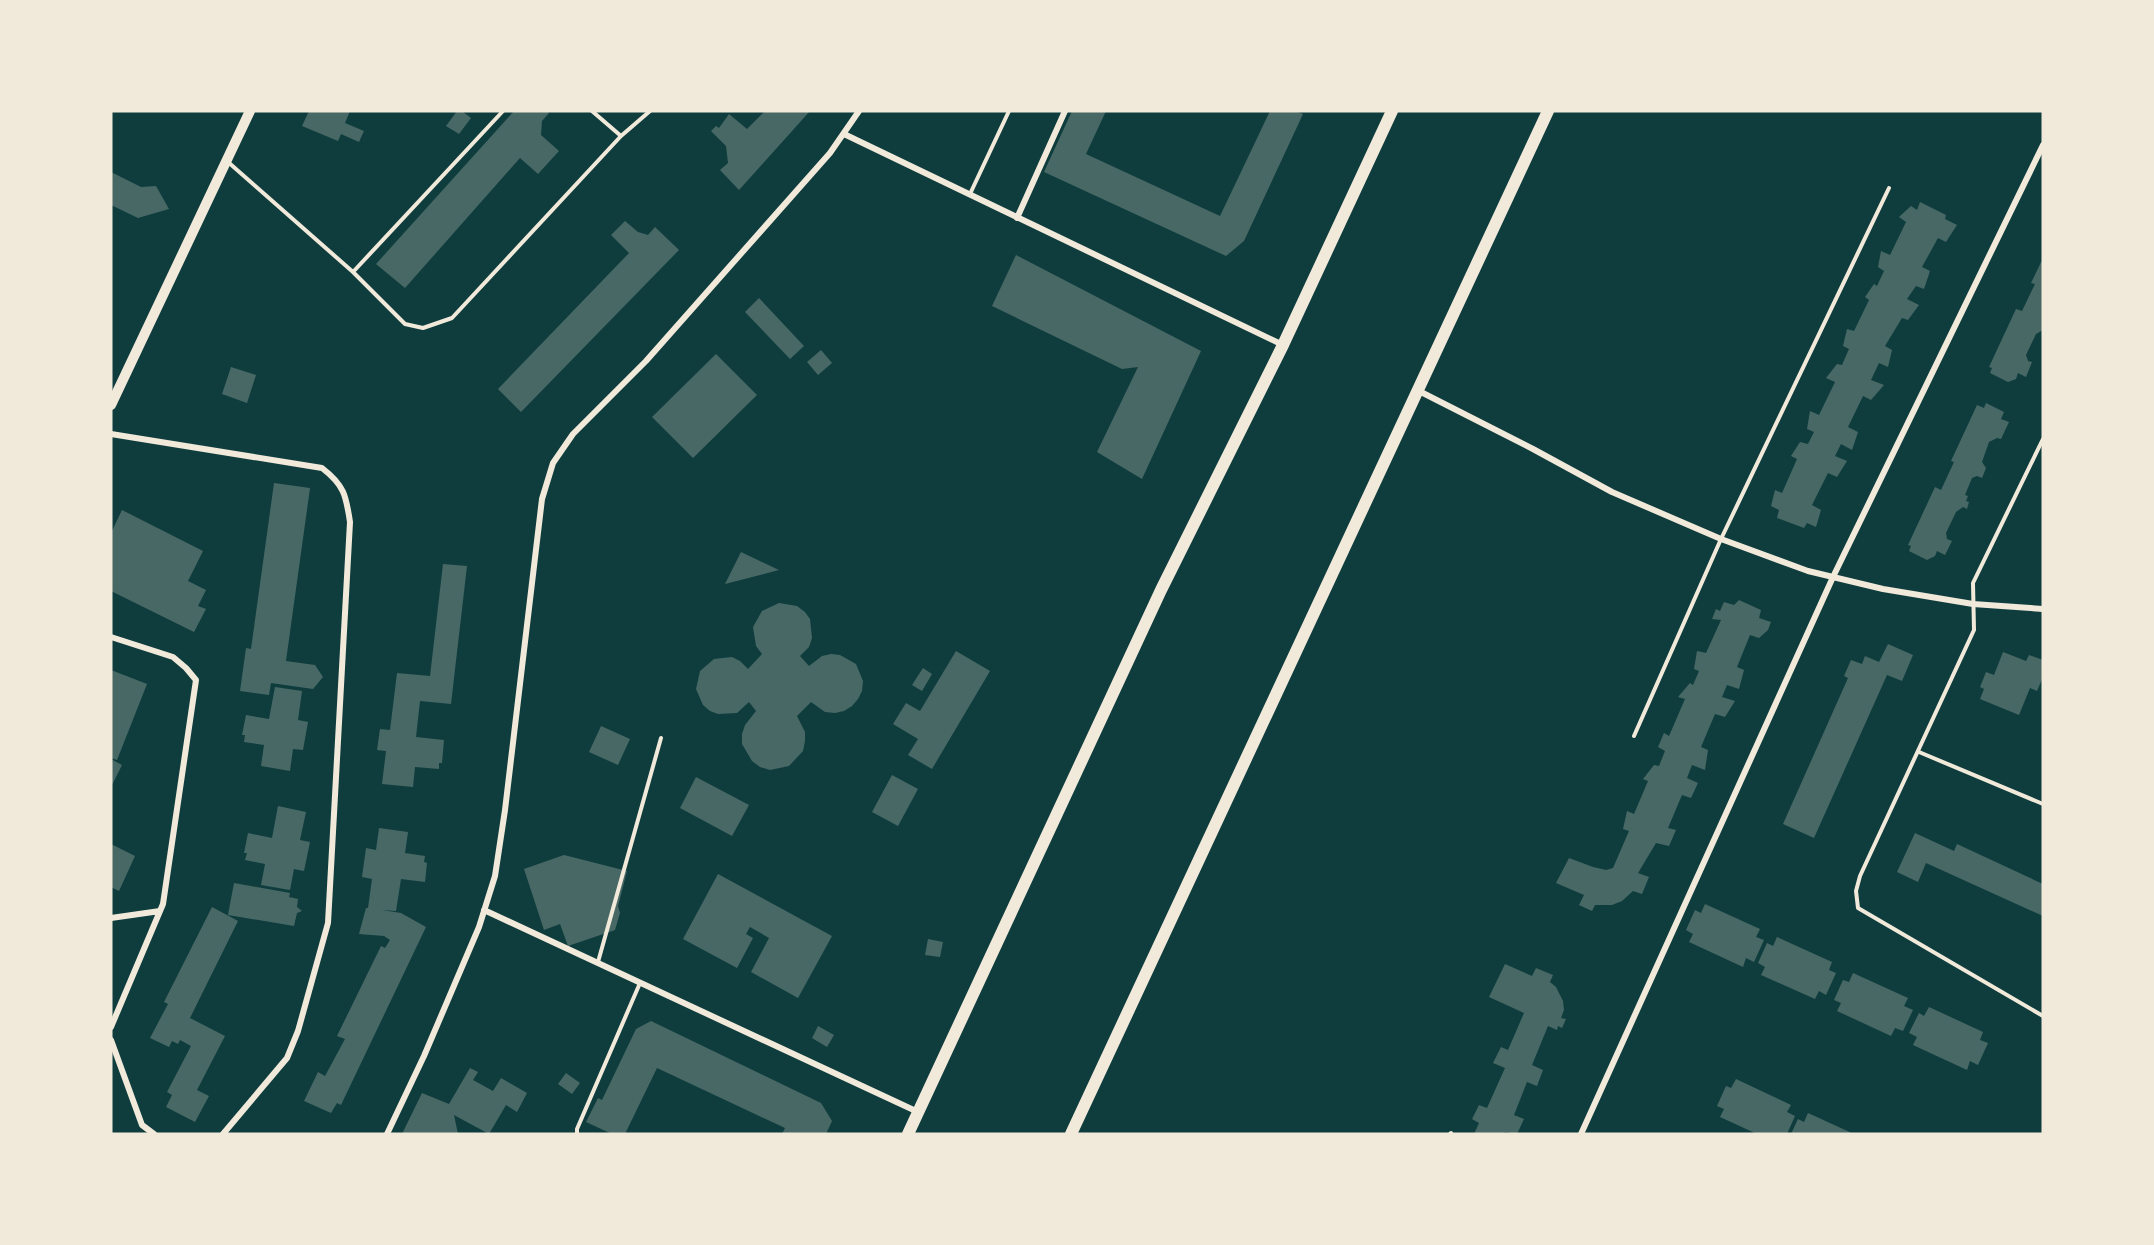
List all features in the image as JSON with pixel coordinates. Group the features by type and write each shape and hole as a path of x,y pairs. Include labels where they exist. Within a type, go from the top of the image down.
{"main road":[{"path":"908,1134 1161,590 1283,345 1392,111"},
{"path":"1071,1134 1548,111"}],"street":[{"path":"111,405 250,111"},
{"path":"387,1134 424,1056 479,927 495,876 504,821 542,499 553,463 573,434 646,361 830,153 859,111"},
{"path":"1017,218 1065,111"},
{"path":"843,134 1283,345"},
{"path":"1581,1134 1833,577 2043,145"},
{"path":"1417,390 1612,492 1721,539 1808,571 1883,589 1973,604 2043,609"},
{"path":"111,434 322,468 336,480 346,495 349,513 350,534 328,923 298,1031 287,1058 223,1134"},
{"path":"111,637 173,657 196,680 163,904 111,1027"},
{"path":"484,910 919,1112"},
{"path":"111,918 160,911"},
{"path":"111,1040 142,1125 154,1134"}],"lane":[{"path":"353,272 503,111"},
{"path":"591,111 621,136"},
{"path":"227,161 353,272 405,324 423,328 452,318 621,136 650,111"},
{"path":"970,195 1008,111"},
{"path":"1634,736 1721,539 1889,188"},
{"path":"2043,439 1972,583 1974,630 1860,876 1857,891 1858,908 2043,1016"},
{"path":"598,963 661,738"},
{"path":"1919,752 2043,804"},
{"path":"577,1134 577,1129 640,983"}],"building":[{"path":"309,111 350,111 345,123 364,131 359,142 341,134 338,141 302,126"},
{"path":"457,111 462,111 471,118 459,134 446,126"},
{"path":"514,111 546,111 549,113 542,121 541,135 559,151 538,174 520,158 405,288 376,264"},
{"path":"765,111 810,111 739,190 720,170 728,163 726,146 711,131 716,126 719,128 729,114 747,129"},
{"path":"1072,111 1106,111 1086,154 1220,216 1270,111 1296,111 1303,114 1244,241 1226,256 1044,172"},
{"path":"111,172 141,187 156,186 169,209 138,218 111,205"},
{"path":"1920,202 1946,215 1945,219 1957,225 1946,242 1938,238 1922,267 1930,271 1924,289 1916,286 1907,299 1919,305 1908,320 1902,318 1885,346 1892,350 1888,367 1879,363 1871,380 1884,385 1871,400 1863,396 1848,427 1858,432 1852,450 1841,444 1835,456 1847,461 1837,477 1828,473 1812,505 1821,510 1816,527 1807,523 1804,528 1777,518 1779,510 1771,506 1775,490 1782,493 1797,459 1791,456 1800,442 1808,444 1814,432 1807,429 1810,411 1819,415 1835,382 1826,378 1837,364 1842,365 1849,349 1843,346 1847,329 1854,331 1869,300 1865,297 1874,284 1877,286 1884,271 1878,267 1881,251 1890,255 1906,222 1899,217 1911,206 1917,210"},
{"path":"625,221 638,232 648,235 655,227 679,250 521,412 498,389 629,253 611,235"},
{"path":"1016,255 1201,351 1142,479 1097,452 1138,367 1122,369 992,306"},
{"path":"2043,258 2043,330 2036,334 2026,355 2028,361 2032,362 2026,377 2018,373 2016,379 2008,382 1990,373 1992,368 1989,367 2016,309 2022,311 2035,284 2031,283"},
{"path":"759,298 804,346 790,359 745,312"},
{"path":"821,350 832,363 818,375 807,362"},
{"path":"716,354 757,395 693,458 652,417"},
{"path":"231,367 256,375 247,403 222,394"},
{"path":"1986,403 2004,412 2001,419 2009,422 2001,439 1997,438 1989,442 1982,462 1986,468 1982,478 1977,476 1972,478 1965,495 1968,496 1966,501 1969,502 1967,509 1963,507 1956,512 1946,533 1947,539 1952,541 1945,555 1937,551 1935,556 1927,560 1909,551 1911,546 1908,545 1935,487 1941,490 1954,462 1951,461 1977,405 1984,408"},
{"path":"274,483 310,488 286,661 315,665 323,677 313,689 271,683 269,695 240,691 246,648 251,649"},
{"path":"122,510 203,551 188,581 206,590 198,606 206,609 194,632 111,591 111,533"},
{"path":"741,552 779,570 725,584"},
{"path":"443,564 467,566 451,704 420,701 416,737 444,740 442,763 439,763 439,769 415,767 413,787 382,784 386,751 377,750 380,729 390,730 397,673 430,676"},
{"path":"1739,600 1761,610 1759,618 1771,622 1768,630 1759,638 1750,635 1737,667 1744,670 1739,689 1727,685 1722,697 1735,701 1725,717 1715,714 1701,747 1708,750 1705,770 1692,765 1687,778 1698,783 1691,798 1682,795 1668,828 1676,830 1669,846 1656,843 1638,873 1649,877 1642,894 1633,891 1622,901 1612,905 1595,905 1592,911 1579,905 1584,895 1556,883 1569,858 1606,870 1613,868 1629,831 1623,829 1627,811 1634,814 1648,781 1643,779 1654,765 1659,766 1665,751 1658,747 1664,733 1669,736 1685,699 1678,697 1690,683 1693,685 1699,671 1694,669 1697,651 1706,653 1721,620 1712,619 1716,609 1720,611 1724,602 1734,605"},
{"path":"779,603 797,606 810,619 812,638 809,647 800,656 809,666 822,656 840,655 856,664 863,681 858,699 844,711 825,712 811,702 797,716 805,732 803,751 789,766 770,770 752,761 742,744 745,725 756,711 749,702 737,713 718,714 703,705 696,689 700,671 714,659 732,657 748,669 762,654 756,646 753,627 762,611"},
{"path":"1888,644 1913,655 1902,681 1887,675 1814,838 1783,824 1848,678 1844,676 1851,660 1862,664 1865,656 1879,662"},
{"path":"956,651 990,671 932,769 908,755 918,739 893,724 906,703 920,711"},
{"path":"2003,652 2026,661 2029,655 2043,660 2043,677 2037,691 2030,688 2019,715 1980,699 1984,689 1980,687 1986,672 1994,675"},
{"path":"923,668 932,674 922,691 912,685"},
{"path":"111,670 147,684 117,760 111,758"},
{"path":"275,687 302,691 298,720 308,722 303,750 293,749 290,771 261,766 264,745 244,742 245,735 242,735 246,715 269,719"},
{"path":"601,726 630,739 618,765 589,752"},
{"path":"111,759 122,765 111,787"},
{"path":"892,775 918,789 898,826 872,812"},
{"path":"696,777 749,805 732,836 680,808"},
{"path":"278,806 306,812 300,840 310,842 304,871 294,869 290,890 261,885 265,864 245,860 247,853 244,853 248,833 272,838"},
{"path":"379,828 408,832 405,853 425,856 424,862 427,863 425,882 401,879 396,911 382,910 401,913 426,927 341,1105 337,1103 331,1113 304,1101 318,1072 325,1076 345,1039 337,1036 381,946 385,948 390,940 384,936 359,934 366,908 368,908 372,879 362,877 366,848 376,850"},
{"path":"1915,833 1954,851 1957,844 2043,884 2043,916 1926,863 1918,882 1897,872"},
{"path":"111,844 135,856 119,891 111,887"},
{"path":"564,855 627,871 618,906 620,913 615,930 568,946 560,924 544,930 524,869"},
{"path":"718,874 832,936 798,998 751,972 769,938 750,927 746,934 753,938 737,968 683,939"},
{"path":"234,883 290,893 289,897 298,899 297,907 302,911 297,913 294,926 228,915"},
{"path":"1705,904 1760,929 1756,937 1764,940 1754,962 1746,958 1743,967 1689,942 1693,934 1686,930 1695,910 1701,913"},
{"path":"212,907 238,921 190,1018 225,1036 197,1090 209,1096 195,1122 166,1107 172,1095 167,1092 191,1046 180,1040 178,1044 172,1041 169,1047 150,1038 168,1004 164,1002"},
{"path":"1777,937 1832,962 1829,970 1836,973 1826,995 1819,991 1815,999 1761,975 1765,967 1758,963 1767,943 1773,946"},
{"path":"928,939 943,942 940,957 925,955"},
{"path":"1505,964 1532,976 1536,968 1553,975 1550,982 1556,987 1563,1001 1564,1010 1561,1018 1566,1019 1562,1028 1558,1026 1557,1030 1548,1026 1532,1065 1543,1070 1537,1086 1527,1082 1514,1115 1524,1119 1517,1134 1505,1132 1504,1134 1474,1134 1479,1123 1472,1119 1479,1105 1487,1108 1505,1068 1493,1063 1501,1047 1508,1050 1524,1013 1489,997"},
{"path":"1853,973 1908,998 1904,1006 1913,1010 1903,1031 1895,1028 1891,1036 1837,1011 1841,1003 1834,1000 1843,980 1849,982"},
{"path":"1929,1007 1983,1032 1980,1040 1988,1043 1978,1065 1970,1061 1967,1070 1913,1045 1917,1037 1909,1033 1919,1013 1924,1016"},
{"path":"651,1021 821,1103 832,1121 826,1134 782,1134 785,1128 657,1068 625,1134 612,1134 586,1122 598,1098 602,1100 636,1029"},
{"path":"818,1026 834,1035 827,1047 812,1038"},
{"path":"470,1068 478,1072 473,1080 493,1091 501,1078 527,1093 517,1112 506,1105 489,1134 454,1115 458,1134 402,1134 422,1093 449,1104"},
{"path":"566,1073 580,1083 572,1094 558,1084"},
{"path":"1736,1079 1791,1105 1787,1112 1795,1116 1787,1134 1757,1134 1720,1117 1724,1109 1717,1106 1726,1086 1731,1088"},
{"path":"1808,1113 1854,1134 1791,1134 1798,1119 1804,1122"}]}
